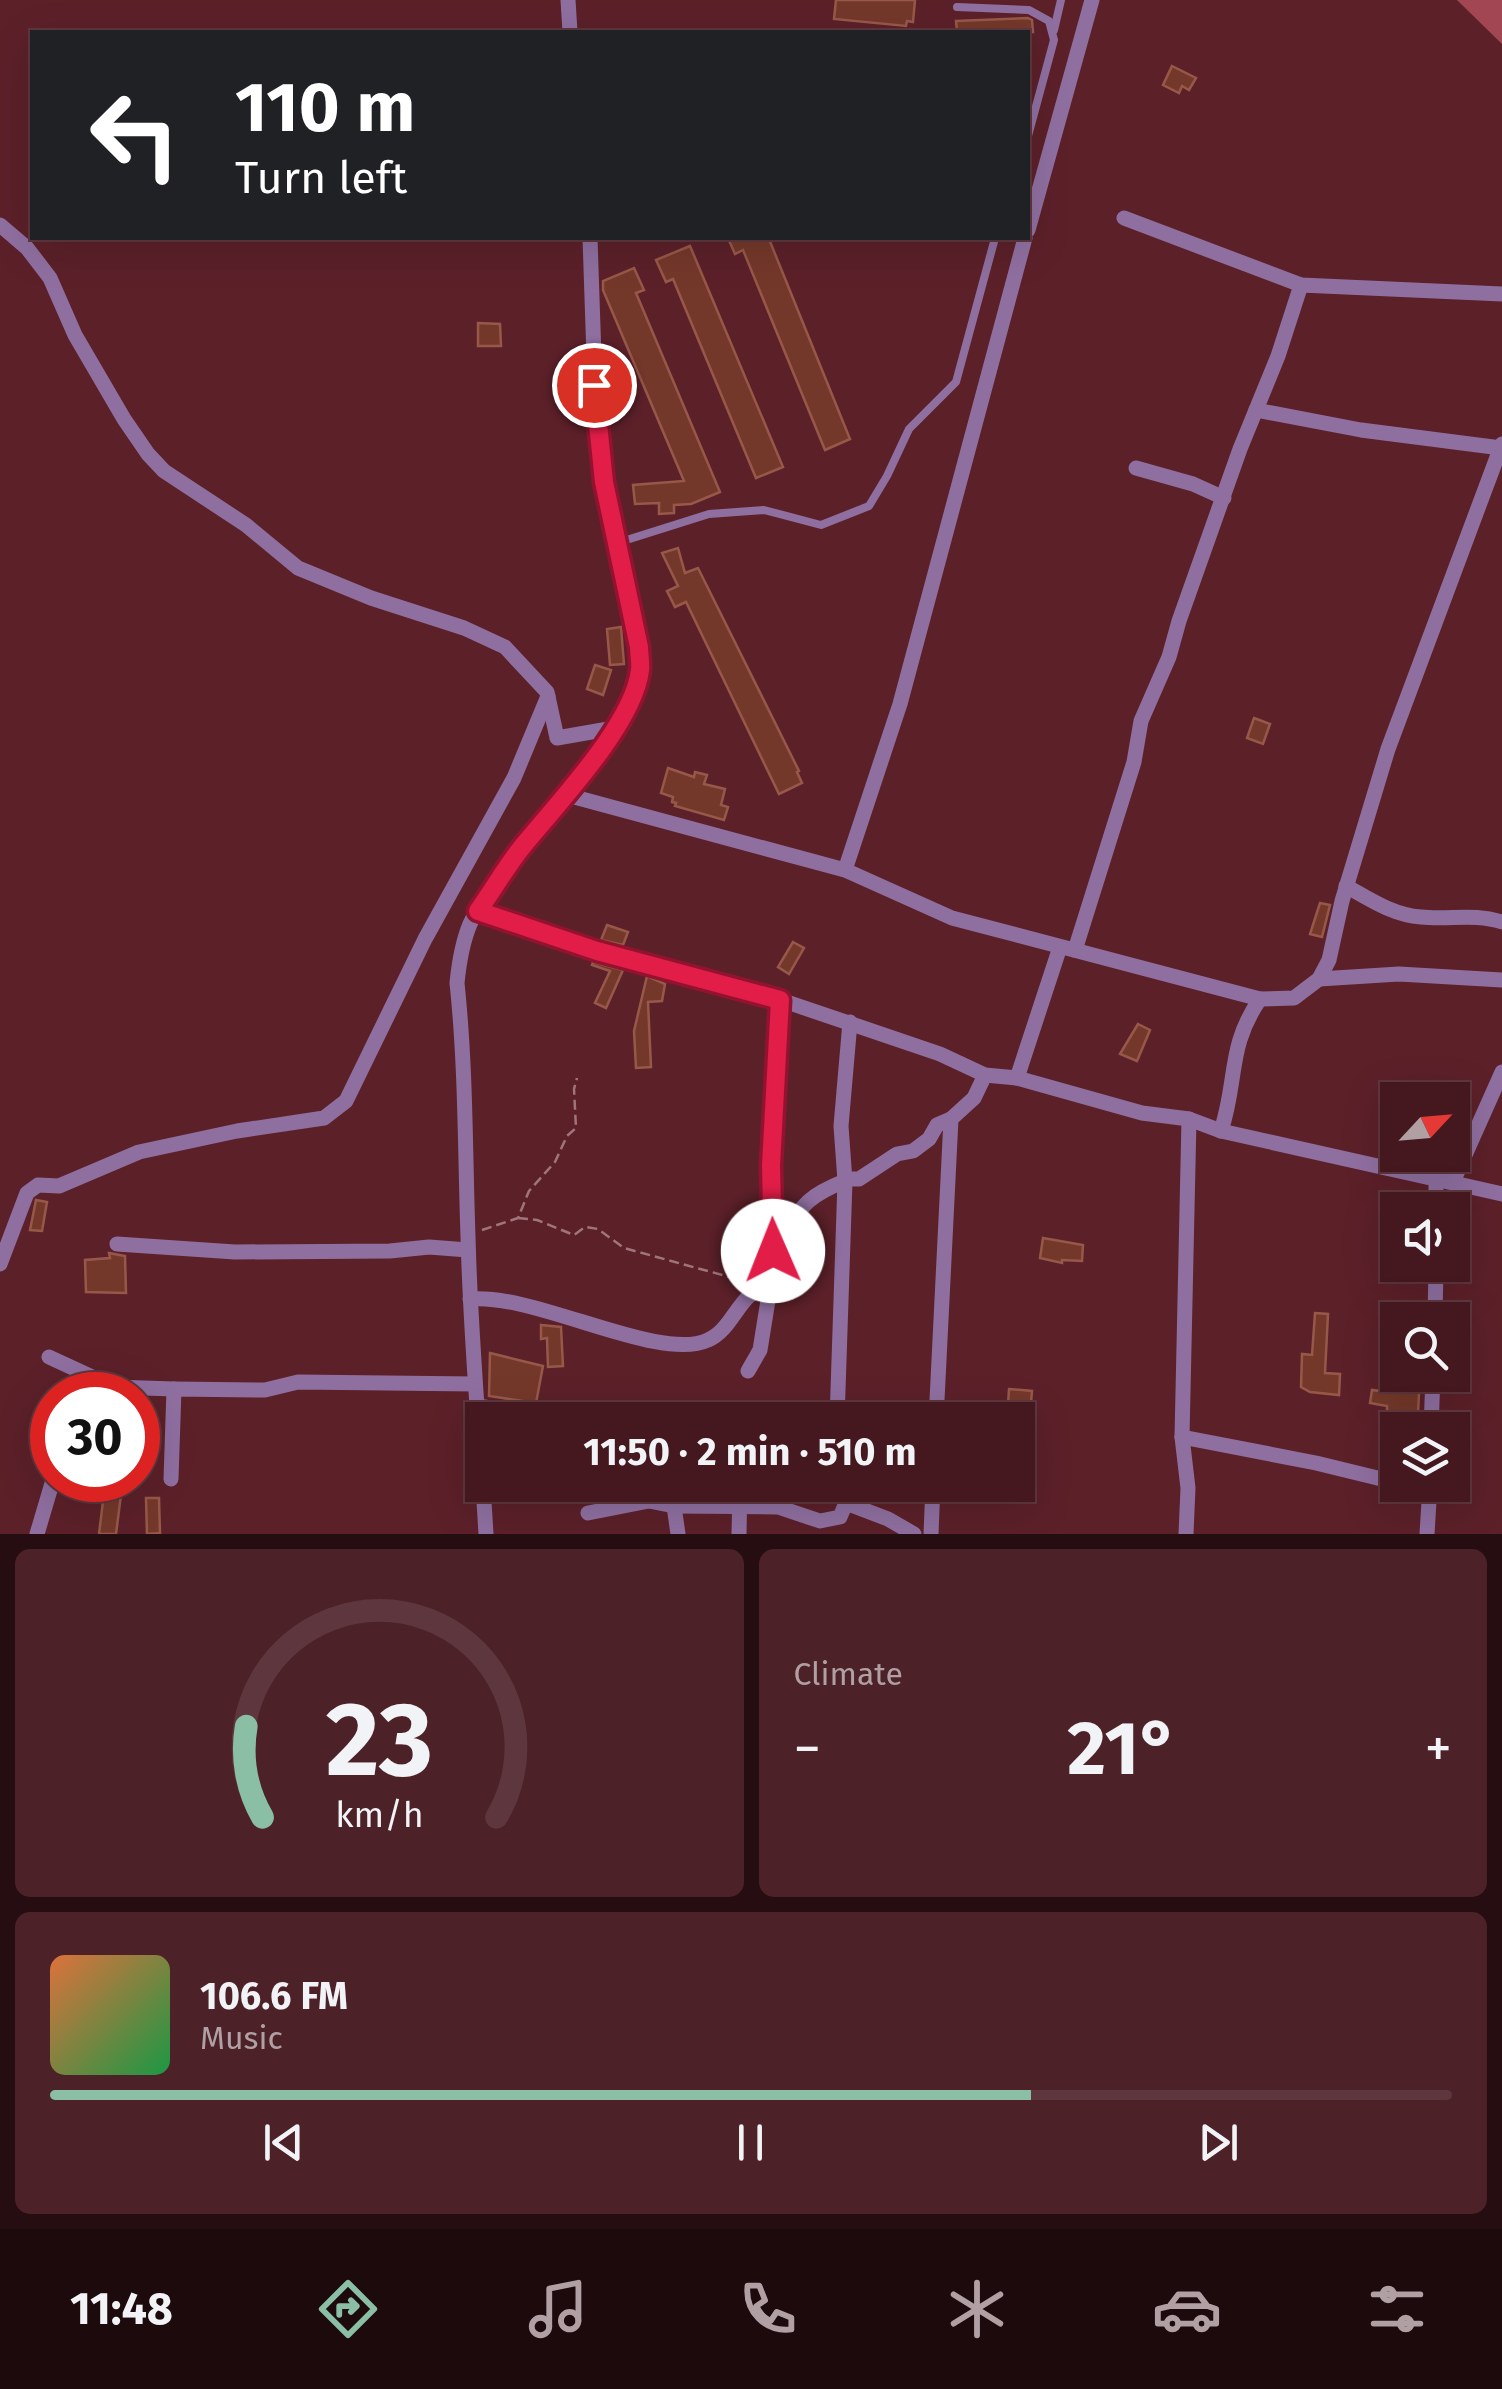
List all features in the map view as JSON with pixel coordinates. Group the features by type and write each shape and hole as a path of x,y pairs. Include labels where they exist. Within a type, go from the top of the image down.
{"street":[{"path":"568,0 570,30"},
{"path":"1030,223 1092,0"},
{"path":"1124,218 1301,285 1502,294"},
{"path":"0,226 27,248 50,278 75,335 124,419 164,471 246,525 298,568 371,598 464,628 505,648 548,696 557,738 614,728"},
{"path":"477,1402 457,984 462,948 478,911 519,851 567,794 614,728 632,696 640,670 596,417 590,240"},
{"path":"845,870 900,704 1024,240"},
{"path":"1017,1078 1118,817 1141,721 1169,657 1301,285"},
{"path":"567,794 845,870 952,918 1260,999 1294,998 1319,979 1329,960 1346,886 1388,750 1501,447 1361,430 1256,410"},
{"path":"1136,468 1193,484 1224,498"},
{"path":"0,1264 27,1194 38,1184 59,1186 139,1152 324,1118 346,1101 425,939 514,778 548,696"},
{"path":"1346,886 1390,911 1421,917 1484,916 1502,922"},
{"path":"478,911 597,951 850,1022 940,1054 985,1075 1017,1078 1142,1113 1189,1119 1220,1131 1502,1194"},
{"path":"1319,979 1399,974 1502,980 1502,969"},
{"path":"1220,1131 1232,1093 1238,1036 1260,999"},
{"path":"748,1370 760,1350 770,1288 771,1165 780,1000"},
{"path":"838,1402 845,1180 841,1126 850,1022"},
{"path":"1452,1182 1502,1072"},
{"path":"773,1251 813,1194 845,1180 859,1179 898,1154 913,1151 937,1125 952,1118 974,1098 985,1075"},
{"path":"937,1402 952,1118"},
{"path":"1186,1534 1188,1488 1182,1437 1189,1119"},
{"path":"1436,1178 1436,1192"},
{"path":"117,1244 235,1252 390,1251 468,1242"},
{"path":"470,1300 491,1298 566,1314 650,1342 682,1348 711,1340 753,1294 770,1288"},
{"path":"49,1358 74,1372"},
{"path":"160,1389 264,1390 298,1382 475,1384"},
{"path":"170,1480 174,1389"},
{"path":"1182,1437 1380,1479"},
{"path":"588,1513 649,1500 674,1506 778,1507 820,1521 840,1517 846,1503 914,1534"},
{"path":"37,1534 46,1502"},
{"path":"484,1502 486,1534"},
{"path":"739,1534 740,1502"},
{"path":"930,1534 932,1502"},
{"path":"1427,1534 1429,1502"},
{"path":"674,1506 678,1534"}],"lane":[{"path":"1052,34 1061,0"},
{"path":"957,7 1029,10 1049,21 1054,40 1030,130"},
{"path":"617,543 708,514 764,510 821,524 869,506 888,476 908,429 956,382 995,240"}],"path":[{"path":"518,1218 529,1192 555,1162 567,1136 576,1128 577,1078"},
{"path":"468,1242 518,1218 536,1220 574,1235 585,1227 598,1229 624,1248 742,1279 753,1294"}],"shaded area":[{"path":"1457,0 1502,0 1502,44"}],"building":[{"path":"836,0 915,0 913,22 907,21 906,26 834,19"},
{"path":"1028,18 1032,20 1033,32 957,30 956,21"},
{"path":"1172,66 1196,78 1189,90 1182,86 1179,93 1163,85"},
{"path":"729,240 769,240 850,439 825,450 743,250 735,254"},
{"path":"690,246 783,467 756,478 673,279 666,282 656,260"},
{"path":"634,268 644,290 636,293 720,492 691,504 674,505 674,513 659,514 659,503 635,504 633,485 684,481 603,290 603,281"},
{"path":"478,323 500,324 501,346 478,346"},
{"path":"678,548 685,573 698,568 799,771 802,783 779,794 686,602 675,607 667,591 678,586 662,553"},
{"path":"621,627 624,664 610,665 607,629"},
{"path":"595,665 611,670 603,695 587,689"},
{"path":"1254,718 1270,724 1263,744 1247,738"},
{"path":"668,768 694,777 695,772 707,775 704,784 725,789 721,805 728,807 724,820 675,806 673,797 661,793"},
{"path":"1320,903 1330,905 1322,937 1310,934"},
{"path":"607,925 628,932 623,945 601,940"},
{"path":"793,942 804,948 789,974 778,967"},
{"path":"593,962 623,970 606,1008 595,1003 610,971 592,965"},
{"path":"647,976 665,984 662,1001 648,1002 651,1067 636,1068 634,1031"},
{"path":"1138,1024 1150,1030 1137,1061 1120,1054"},
{"path":"36,1200 47,1202 42,1231 30,1230"},
{"path":"1043,1238 1083,1245 1082,1261 1062,1263 1040,1258"},
{"path":"109,1253 125,1256 126,1293 86,1292 85,1260 110,1258"},
{"path":"1315,1313 1328,1314 1325,1373 1340,1374 1339,1395 1310,1392 1301,1387 1302,1354 1312,1355"},
{"path":"541,1325 561,1327 563,1366 548,1367 547,1338 541,1339"},
{"path":"490,1353 543,1366 536,1402 489,1396"},
{"path":"1009,1389 1032,1391 1031,1402 1008,1402"},
{"path":"1372,1390 1419,1392 1418,1412 1387,1411 1387,1406 1370,1403"},
{"path":"103,1502 120,1502 116,1534 99,1534"},
{"path":"146,1502 159,1502 160,1533 147,1534"}],"route":[{"path":"594,385 604,482 639,647 640,670 632,696 614,728 478,911 597,951 780,1000 771,1165 773,1251"}]}
